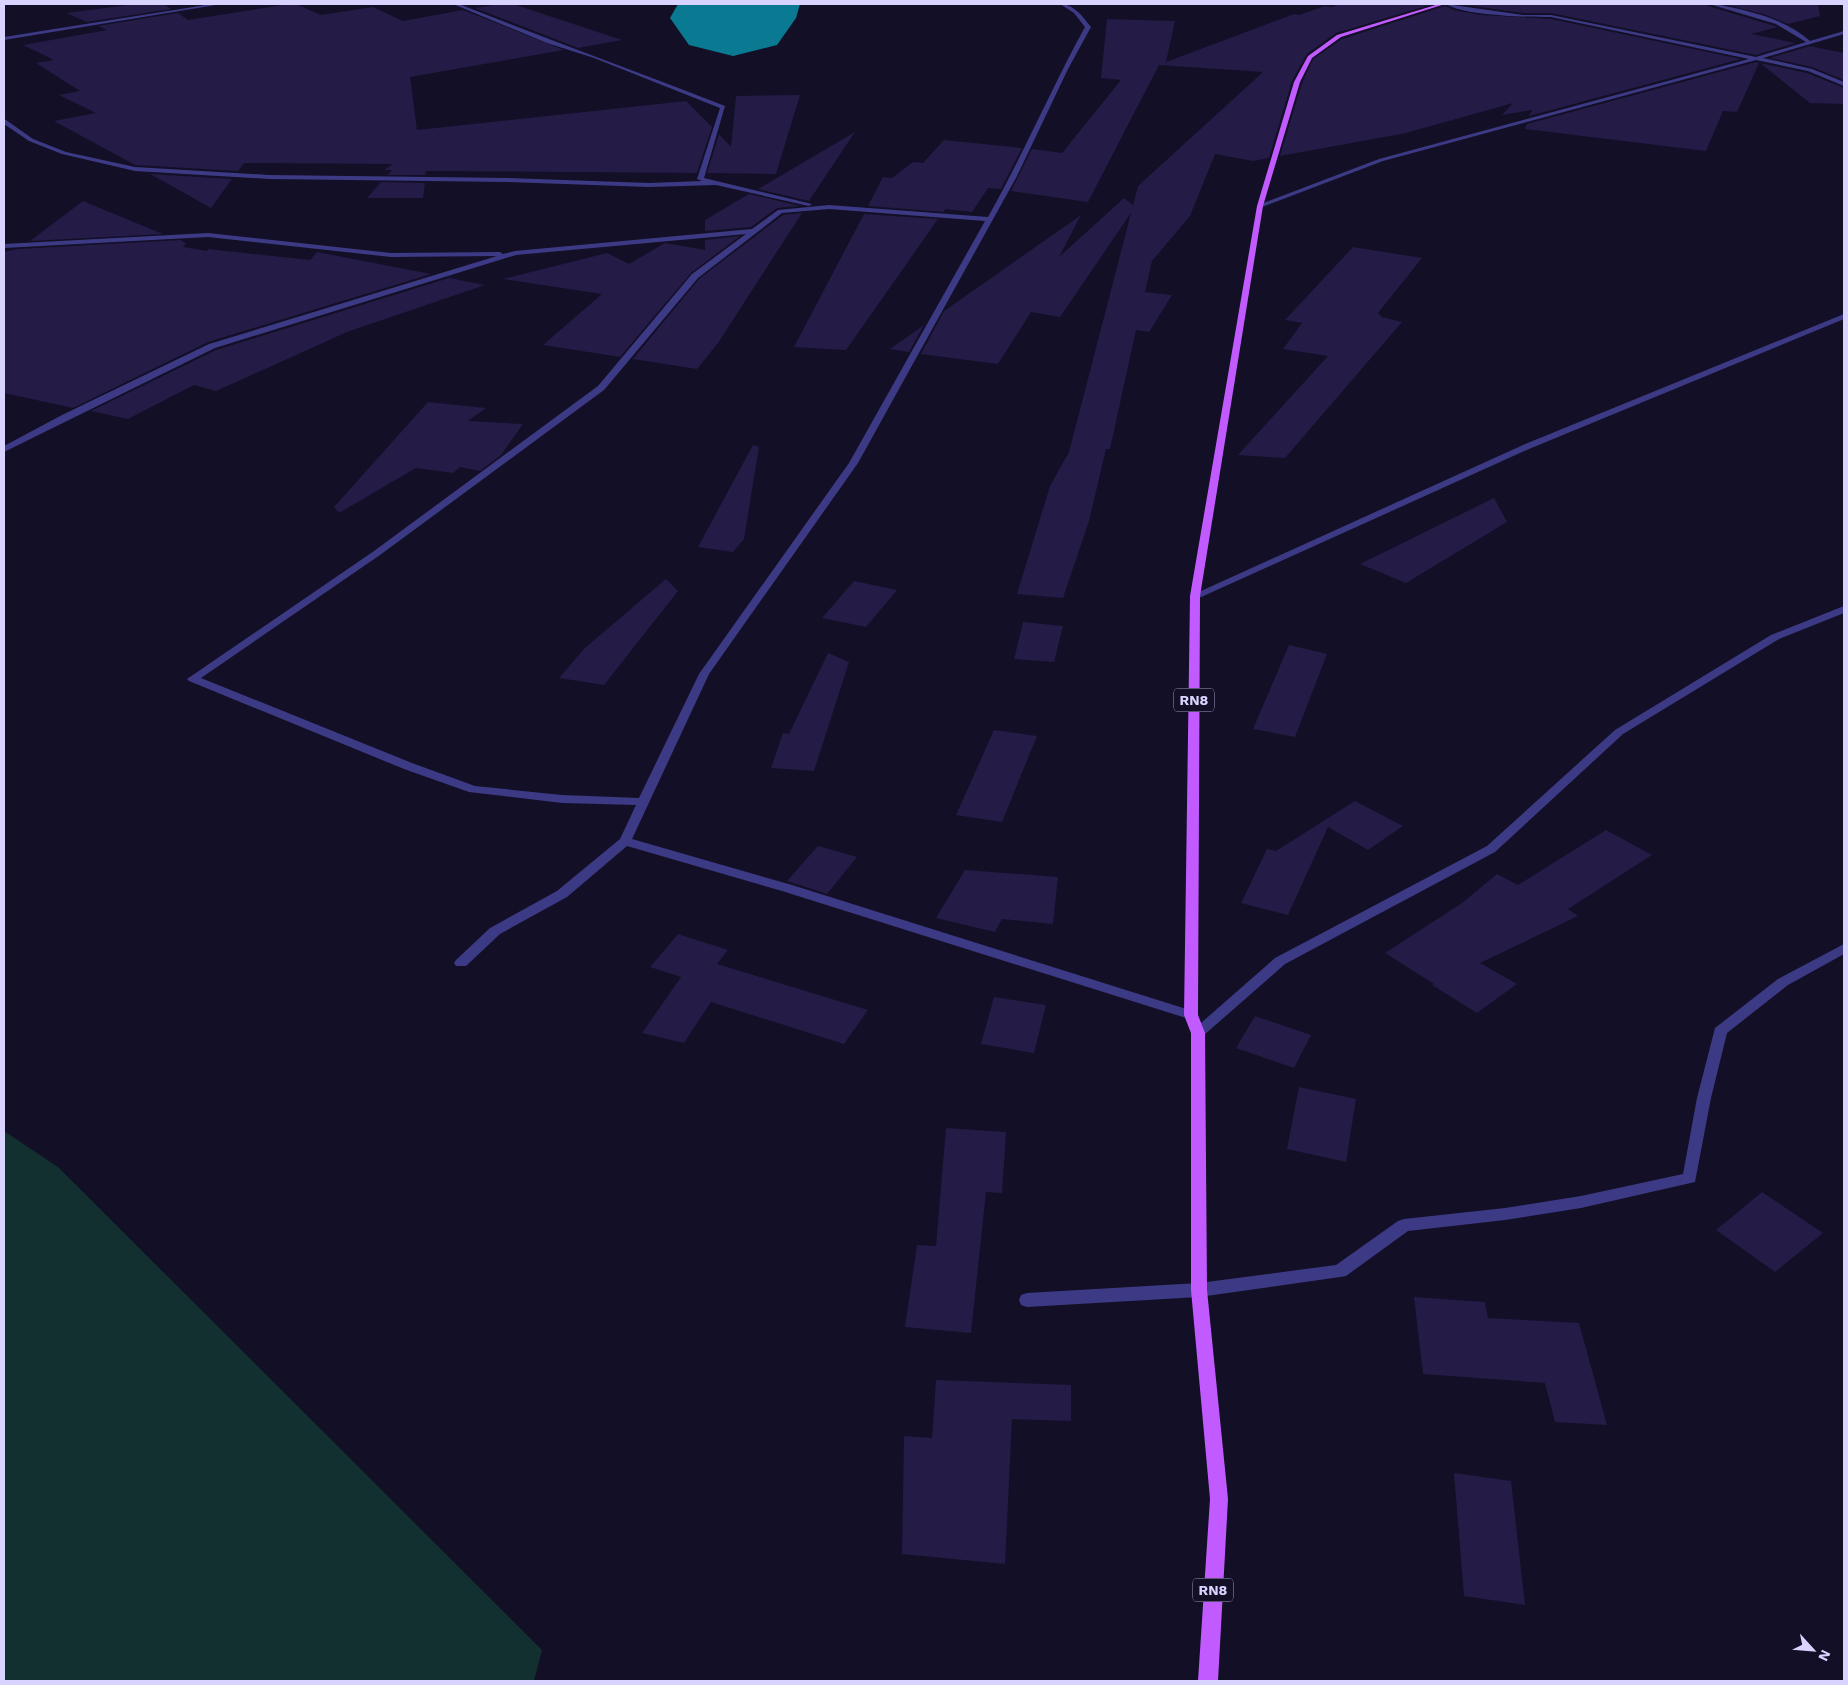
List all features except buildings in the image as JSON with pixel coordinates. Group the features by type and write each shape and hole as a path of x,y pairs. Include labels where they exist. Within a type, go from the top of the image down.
{"main road":[{"name":"RN8","path":"1208,1681 1218,1499 1199,1290 1198,1033 1191,1015 1195,596 1260,206 1297,82 1310,57 1339,36 1443,4"}],"street":[{"path":"4,39 220,4"},
{"path":"455,4 549,42 596,57 723,107 700,179 829,207 990,219"},
{"path":"461,963 495,931 562,894 624,841 704,674 853,464 1014,176 1065,69 1088,27 1076,12 1062,4"},
{"path":"1448,4 1474,10 1523,16 1551,16 1810,70 1844,84"},
{"path":"1711,4 1774,22 1803,35 1810,43"},
{"path":"1260,206 1381,160 1758,58 1844,32"},
{"path":"1827,77 1844,78"},
{"path":"4,121 31,140 64,153 135,169 269,177 508,180 649,185 715,183"},
{"path":"643,802 562,799 473,789 408,766 193,679 376,553 601,388 695,276 780,211 829,207"},
{"path":"4,246 208,235 391,255 515,254 754,231"},
{"path":"4,450 65,417 212,346 515,254"},
{"path":"1195,596 1526,447 1844,316"},
{"path":"1198,1033 1280,961 1491,849 1619,732 1775,637 1844,608"},
{"path":"624,841 796,891 1191,1015"},
{"path":"1027,1300 1199,1290 1340,1271 1404,1225 1505,1214 1581,1202 1690,1178 1704,1098 1720,1031 1783,982 1844,948"}],"green space":[{"path":"4,1131 58,1167 542,1650 534,1681 4,1681"}],"runway":[{"path":"733,18 739,4"}]}
